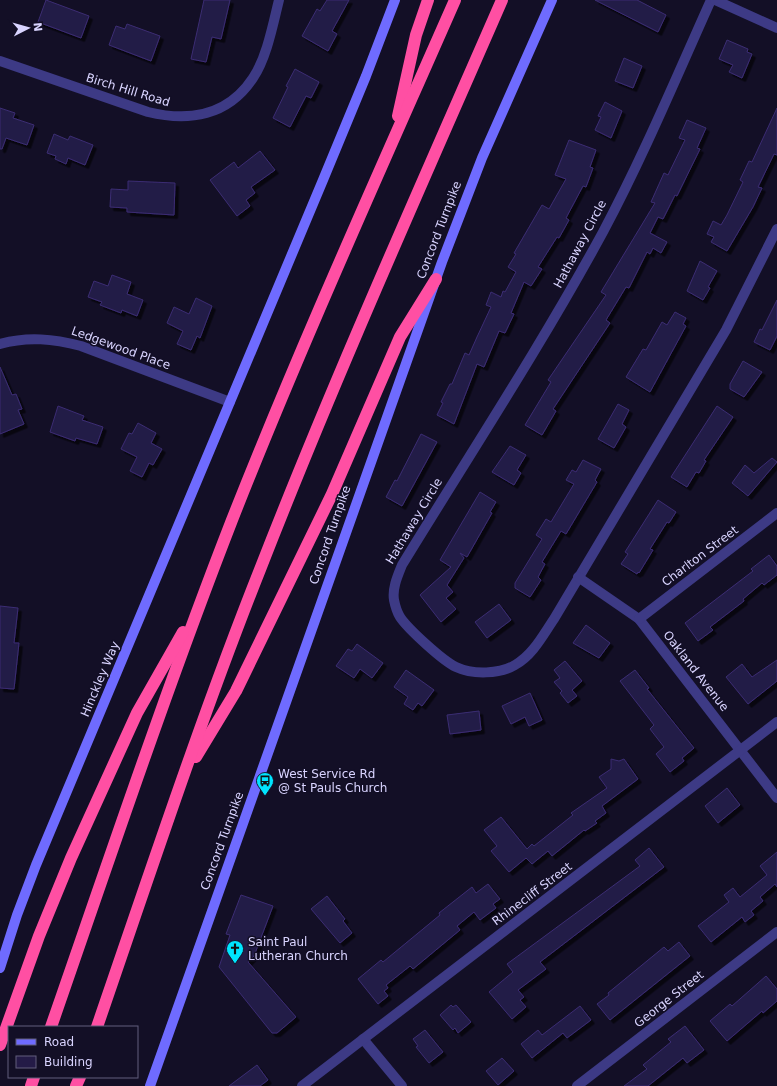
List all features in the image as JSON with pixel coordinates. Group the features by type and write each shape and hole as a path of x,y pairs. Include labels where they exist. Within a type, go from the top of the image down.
{"highway":[{"path":"392,143 416,35 428,0"},
{"path":"51,1026 144,759 201,601 296,365 455,0"},
{"path":"97,1026 182,780 240,620 301,466 365,314 502,0"},
{"path":"182,780 236,691 332,494 400,337 436,279"},
{"path":"0,1044 44,922 71,858 137,713 201,601"}],"main road":[{"path":"230,402 359,95 395,0"},
{"name":"Concord Turnpike","path":"150,1086 436,279 482,158 552,0"},
{"name":"Hinckley Way","path":"0,968 17,915 36,865 230,402"}],"street":[{"name":"Birch Hill Road","path":"0,61 148,112 170,118 209,113 234,99 253,78 266,48 279,0"},
{"name":"Hathaway Circle","path":"711,0 662,110 604,230 568,295 402,565 394,589 394,599 400,617 408,627 449,663 467,671 495,671 515,666 533,649 578,577 726,330 777,229"},
{"path":"715,0 777,28"},
{"name":"Ledgewood Place","path":"0,344 35,338 59,340 81,346 230,402"},
{"name":"Charlton Street","path":"638,619 777,513"},
{"name":"Oakland Avenue","path":"578,577 638,619 777,798"},
{"name":"Rhinecliff Street","path":"302,1086 777,722"},
{"name":"George Street","path":"577,1086 777,932"},
{"path":"363,1039 402,1086"}],"building":[{"path":"46,0 89,16 81,38 38,22"},
{"path":"204,0 230,0 221,39 212,37 206,62 191,59"},
{"path":"327,0 349,0 332,31 337,34 328,51 302,36 317,9 320,11"},
{"path":"595,0 637,0 666,15 658,32"},
{"path":"127,24 160,36 151,61 109,45 116,26 125,29"},
{"path":"727,40 748,49 747,52 752,54 742,78 729,72 733,65 719,59"},
{"path":"624,58 642,66 633,88 615,81"},
{"path":"295,69 319,82 311,98 306,96 290,127 273,118 288,87 286,86"},
{"path":"605,102 622,111 611,138 595,130 601,117 598,116"},
{"path":"0,108 15,113 13,118 34,125 27,145 6,138 2,149 0,149"},
{"path":"777,108 777,155 774,154 758,187 762,188 753,207 727,251 711,242 714,237 707,234 713,221 721,225 727,215 743,182 740,180 749,161 752,162"},
{"path":"687,120 706,128 697,148 700,149 677,196 675,195 663,219 658,217 650,233 667,242 661,253 653,248 650,254 647,252 629,288 626,287 606,320 610,323 553,409 556,411 542,435 525,425 551,382 548,380 606,295 601,292 655,203 651,202 664,173 668,175 685,140 679,138"},
{"path":"54,134 68,140 70,136 93,145 85,165 68,158 66,164 55,159 56,156 47,153"},
{"path":"569,140 596,150 590,167 593,168 586,187 583,186 566,218 569,220 559,238 557,237 538,267 542,269 531,286 524,282 511,313 514,314 505,333 499,331 484,367 477,364 454,424 437,415 443,403 441,402 450,384 452,384 465,353 469,355 491,307 486,305 491,292 501,297 503,291 505,292 516,272 508,267 516,254 514,253 542,205 549,209 566,179 555,175"},
{"path":"260,151 275,170 251,187 255,193 246,200 250,206 237,216 210,180 234,162 238,168"},
{"path":"128,181 175,183 174,215 127,212 127,208 110,207 111,189 128,190"},
{"path":"700,261 717,271 703,300 687,291"},
{"path":"112,275 131,282 127,294 143,300 137,316 122,310 121,313 100,305 102,302 88,297 94,281 108,286"},
{"path":"196,298 212,306 200,338 197,336 191,350 177,344 183,331 167,323 174,307 189,314"},
{"path":"777,300 777,336 770,350 754,342 760,329 762,330"},
{"path":"675,312 686,318 683,324 686,326 650,392 626,377 643,349 646,350 662,322 667,325"},
{"path":"743,361 762,372 744,397 730,389 730,384"},
{"path":"0,367 12,395 16,394 22,409 18,410 24,424 0,434"},
{"path":"618,404 629,410 622,424 626,427 614,448 598,439"},
{"path":"58,406 84,416 82,420 103,427 97,444 76,438 75,441 50,432"},
{"path":"717,406 733,417 704,460 706,461 699,473 696,472 687,487 671,477"},
{"path":"138,423 156,433 151,443 162,449 153,465 149,463 142,477 130,471 137,457 121,449 129,433 132,434"},
{"path":"421,434 437,442 402,506 386,497 395,480 397,481"},
{"path":"510,446 526,455 517,470 521,473 514,485 492,472"},
{"path":"772,458 777,462 748,496 732,483 745,465 754,473"},
{"path":"583,460 601,469 595,480 597,482 566,534 561,531 542,562 545,564 538,577 541,580 530,597 515,588 515,583 542,539 536,535 546,519 551,522 574,484 566,480 572,470 576,472"},
{"path":"480,492 496,502 490,512 492,513 467,557 460,553 464,558 447,585 453,592 446,598 456,609 441,622 420,595 451,567 440,560"},
{"path":"658,500 676,512 669,523 667,522 650,549 653,550 637,574 621,564 628,554 625,552"},
{"path":"769,555 777,566 777,575 764,585 762,583 743,599 744,601 710,627 713,630 698,641 685,623 753,571 751,569"},
{"path":"499,604 511,620 487,638 475,622"},
{"path":"0,606 18,608 14,643 19,643 14,689 0,688"},
{"path":"586,625 610,643 599,658 573,643"},
{"path":"357,644 383,663 372,678 360,669 354,678 336,666 348,649 352,651"},
{"path":"777,660 777,681 748,704 726,677 742,664 752,677"},
{"path":"565,661 582,681 572,690 577,696 568,703 560,693 562,691 554,682 560,678 554,670"},
{"path":"406,670 434,690 422,706 418,703 413,710 404,704 408,697 394,687"},
{"path":"635,670 649,688 647,689 694,748 682,758 684,761 670,772 656,754 664,747 650,729 654,725 620,681"},
{"path":"530,693 542,720 529,726 525,717 511,724 502,706"},
{"path":"479,711 481,730 450,734 447,715"},
{"path":"611,759 619,761 624,759 638,779 602,806 606,813 595,821 597,823 585,831 584,830 552,856 548,851 532,864 526,858 509,872 491,851 497,846 484,830 501,817 527,849 532,844 534,846 573,815 571,813 607,788 599,777 611,769"},
{"path":"727,788 740,805 718,823 705,806"},
{"path":"649,848 664,867 540,962 546,969 518,990 524,997 520,1000 526,1007 512,1019 489,992 513,972 507,964 640,866 635,860"},
{"path":"777,852 777,887 775,884 760,897 763,901 751,911 754,915 745,922 742,917 711,942 698,926 729,902 724,895 733,888 740,897 767,875 760,866"},
{"path":"488,884 500,899 493,904 496,908 480,920 474,912 457,926 460,930 413,969 410,966 386,985 388,988 384,991 388,996 378,1004 358,979 381,960 383,962 440,915 439,913 472,887 476,893"},
{"name":"Saint Paul Lutheran Church","path":"241,895 273,906 254,956 248,962 296,1017 277,1033 272,1033 219,967 230,935 226,934"},
{"path":"327,896 345,919 343,921 352,933 340,943 311,909"},
{"path":"679,942 690,956 610,1020 597,1004 609,995 608,993 664,947 668,951"},
{"path":"766,976 777,989 777,1001 763,1013 762,1011 727,1041 710,1021 730,1004 732,1006"},
{"path":"451,1005 453,1007 456,1005 471,1022 458,1033 455,1028 453,1030 440,1015"},
{"path":"580,1006 591,1020 567,1038 563,1033 532,1058 521,1044 538,1030 542,1035"},
{"path":"685,1026 704,1050 687,1063 683,1058 648,1086 624,1086 647,1069 643,1065 671,1042 668,1039"},
{"path":"425,1030 443,1052 429,1063 416,1047 418,1046 413,1039"},
{"path":"502,1058 514,1071 498,1085 486,1071"},
{"path":"257,1065 268,1080 260,1086 229,1086"}],"place":[{"name":"West Service Rd @ St Pauls Church","path":"265,796"},
{"name":"Saint Paul Lutheran Church","path":"235,964"}]}
